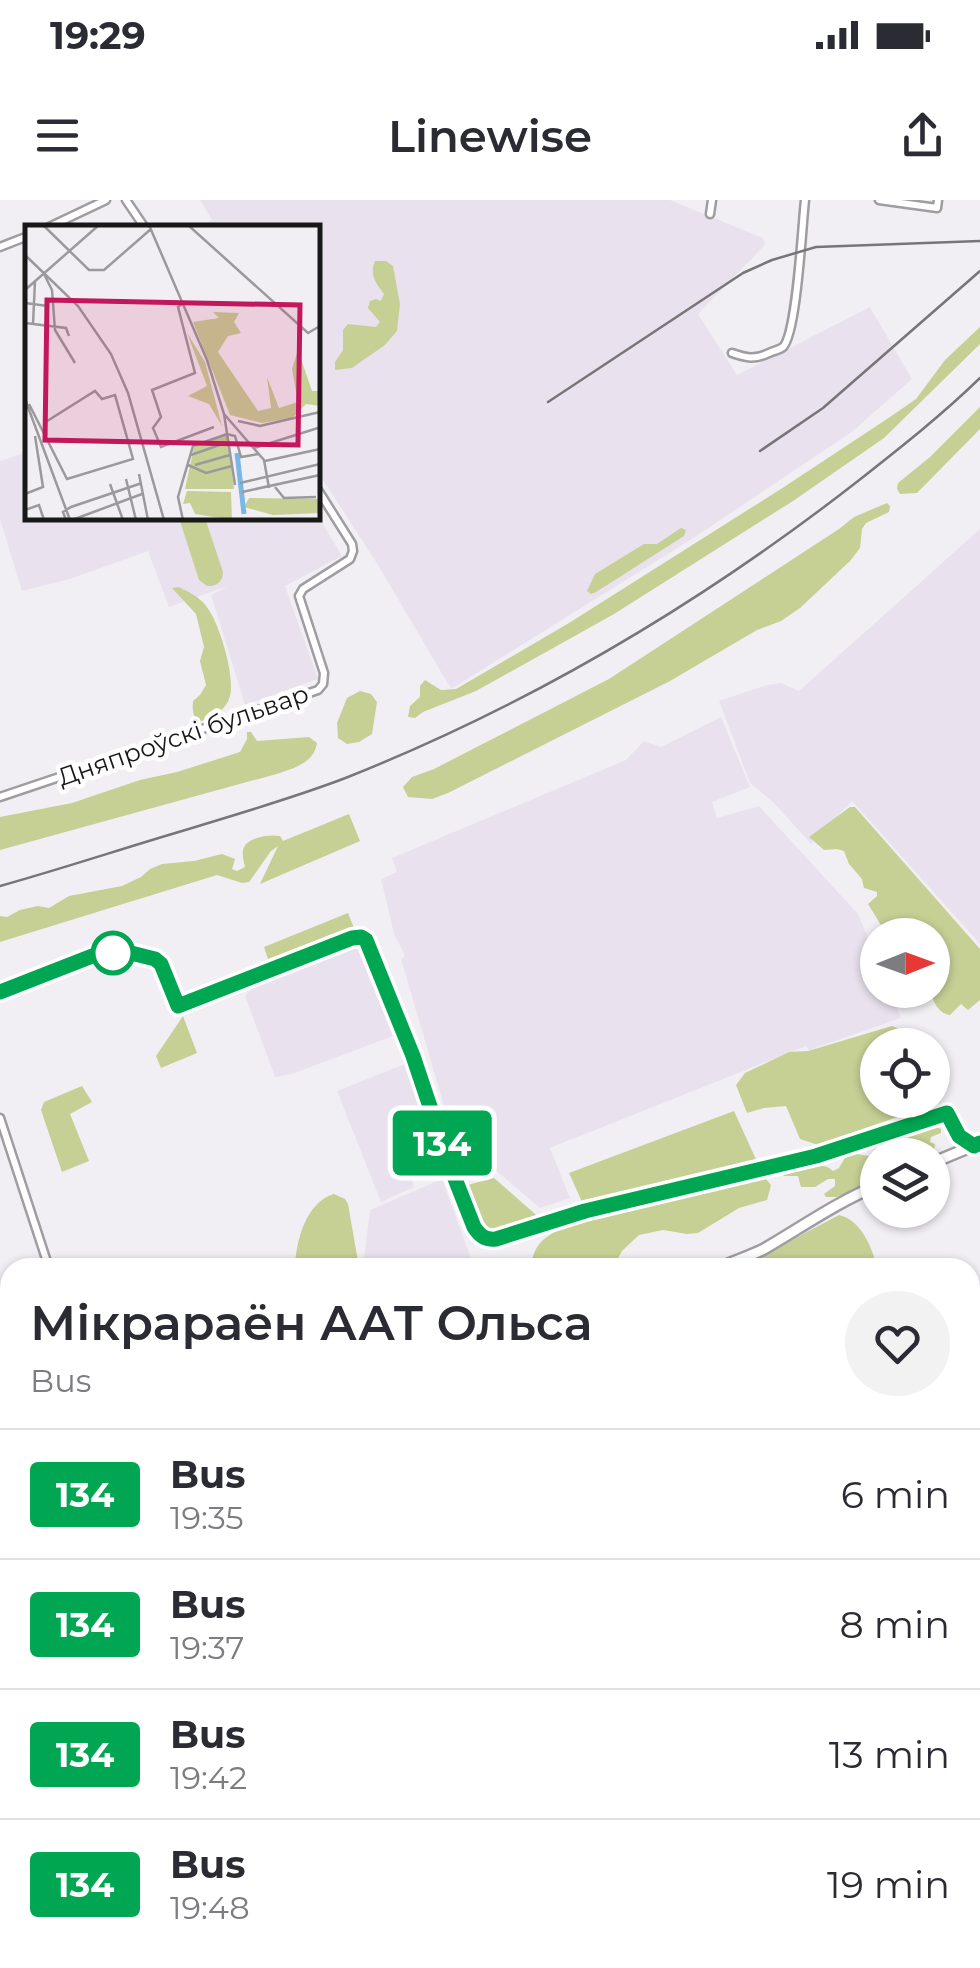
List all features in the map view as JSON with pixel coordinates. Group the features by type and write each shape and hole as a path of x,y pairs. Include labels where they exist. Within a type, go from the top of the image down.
{"street":[{"path":"126,200 143,225"},
{"path":"710,214 712,200"},
{"path":"732,353 756,359 783,346 789,334 805,200"},
{"path":"879,200 937,204"},
{"path":"53,225 104,201"},
{"path":"0,247 25,237"},
{"name":"Дняпроўскі бульвар","path":"0,797 318,690 324,673 299,596 303,589 350,559 353,551 320,493"},
{"path":"0,992 100,953 131,953 161,964 178,1006 361,937 366,940 413,1056 474,1227 489,1240 585,1211 816,1156 947,1113 959,1136 977,1144"},
{"path":"0,1118 46,1258"},
{"path":"950,1155 977,1144"},
{"path":"742,1258 860,1194"}],"shaded area":[{"path":"200,200 670,200 763,238 765,245 698,314 737,375 870,307 912,379 853,431 695,537 451,689 320,475 320,225 202,225 212,220"},
{"path":"25,453 25,520 320,519 342,556 285,586 318,679 245,705 211,595 228,586 169,607 148,551 70,579 22,591 0,519 0,461"},
{"path":"980,529 980,944 852,801 811,844 750,783 719,701 781,683 799,691"},
{"path":"721,717 750,787 712,802 717,818 759,806 858,914 860,1008 897,1008 901,1018 860,1028 860,1032 809,1050 806,1046 550,1148 570,1198 540,1208 493,1168 468,1177 401,959 405,956 394,934 381,879 397,872 392,858 626,760 644,741 661,747"},
{"path":"357,943 393,1036 275,1077 245,996 252,987"},
{"path":"405,1064 444,1167 412,1180 414,1187 381,1202 337,1091"},
{"path":"442,1179 471,1258 364,1258 370,1210"}],"green space":[{"path":"375,261 393,266 400,304 397,331 385,345 352,368 335,370 343,350 343,330 348,324 376,327 380,322 368,308 370,301 381,301 384,294 373,275"},
{"path":"980,327 980,344 884,438 793,501 614,614 476,691 415,718 408,717 425,680 441,690 456,689 569,623 890,417 916,399 945,360"},
{"path":"980,407 980,429 917,493 900,494 898,483"},
{"path":"887,503 889,512 862,529 860,548 850,561 781,621 757,630 670,681 448,793 432,799 408,797 403,787 412,777 609,679 854,517"},
{"path":"180,520 206,520 223,572 216,584 207,586 199,580"},
{"path":"681,528 686,530 684,536 596,592 587,591 595,574 644,544 657,544"},
{"path":"179,587 201,600 211,614 231,679 224,707 198,722 193,701 206,685 200,661 204,647 196,614 172,588"},
{"path":"360,691 371,694 377,702 372,734 347,744 338,738 337,723 347,698"},
{"path":"247,732 257,741 309,737 317,743 308,759 280,773 0,850 0,817 72,803 240,752"},
{"path":"855,807 980,949 980,1000 968,1010 961,1004 950,1015 939,1008 950,1008 950,918 877,918 868,904 877,892 864,888 844,851 824,850 809,837"},
{"path":"349,814 360,841 260,884 278,846 249,882 217,875 0,942 0,916 38,906 49,908 69,896 122,886 162,864 222,854 235,859 232,869 237,871 245,867 243,850 253,839 276,835 283,841"},
{"path":"348,913 354,928 269,962 264,947"},
{"path":"183,1016 197,1053 161,1068 156,1056"},
{"path":"860,1036 860,1118 894,1118 818,1145 800,1139 786,1106 747,1113 736,1085 745,1073 789,1052 808,1051"},
{"path":"82,1086 92,1102 70,1114 89,1161 62,1172 41,1110 44,1102"},
{"path":"734,1111 759,1166 583,1204 569,1173"},
{"path":"927,1126 941,1129 931,1138 897,1138"},
{"path":"860,1155 860,1187 837,1197 824,1194 835,1186 835,1179 815,1187 801,1187 798,1176 781,1173 784,1167 823,1166 833,1171 846,1156"},
{"path":"494,1178 543,1221 508,1236 490,1232 464,1186"},
{"path":"765,1178 771,1185 767,1200 739,1208 698,1233 663,1230 639,1235 618,1258 533,1258 542,1241 566,1227"},
{"path":"334,1194 348,1204 357,1258 296,1258 300,1235 310,1214 324,1198"},
{"path":"839,1215 859,1228 874,1258 758,1258"}],"railway":[{"path":"548,402 743,273 772,260 816,247 980,241"},
{"path":"760,451 823,408 980,271"},
{"path":"0,886 328,785 416,748 549,683 739,568 905,444 980,378"}],"bus line":[{"name":"134","path":"0,992 100,953 131,953 161,964 178,1006 361,937 366,940 413,1056 474,1227 489,1240 585,1211 816,1156 947,1113 959,1136 974,1146 980,1143"}]}
